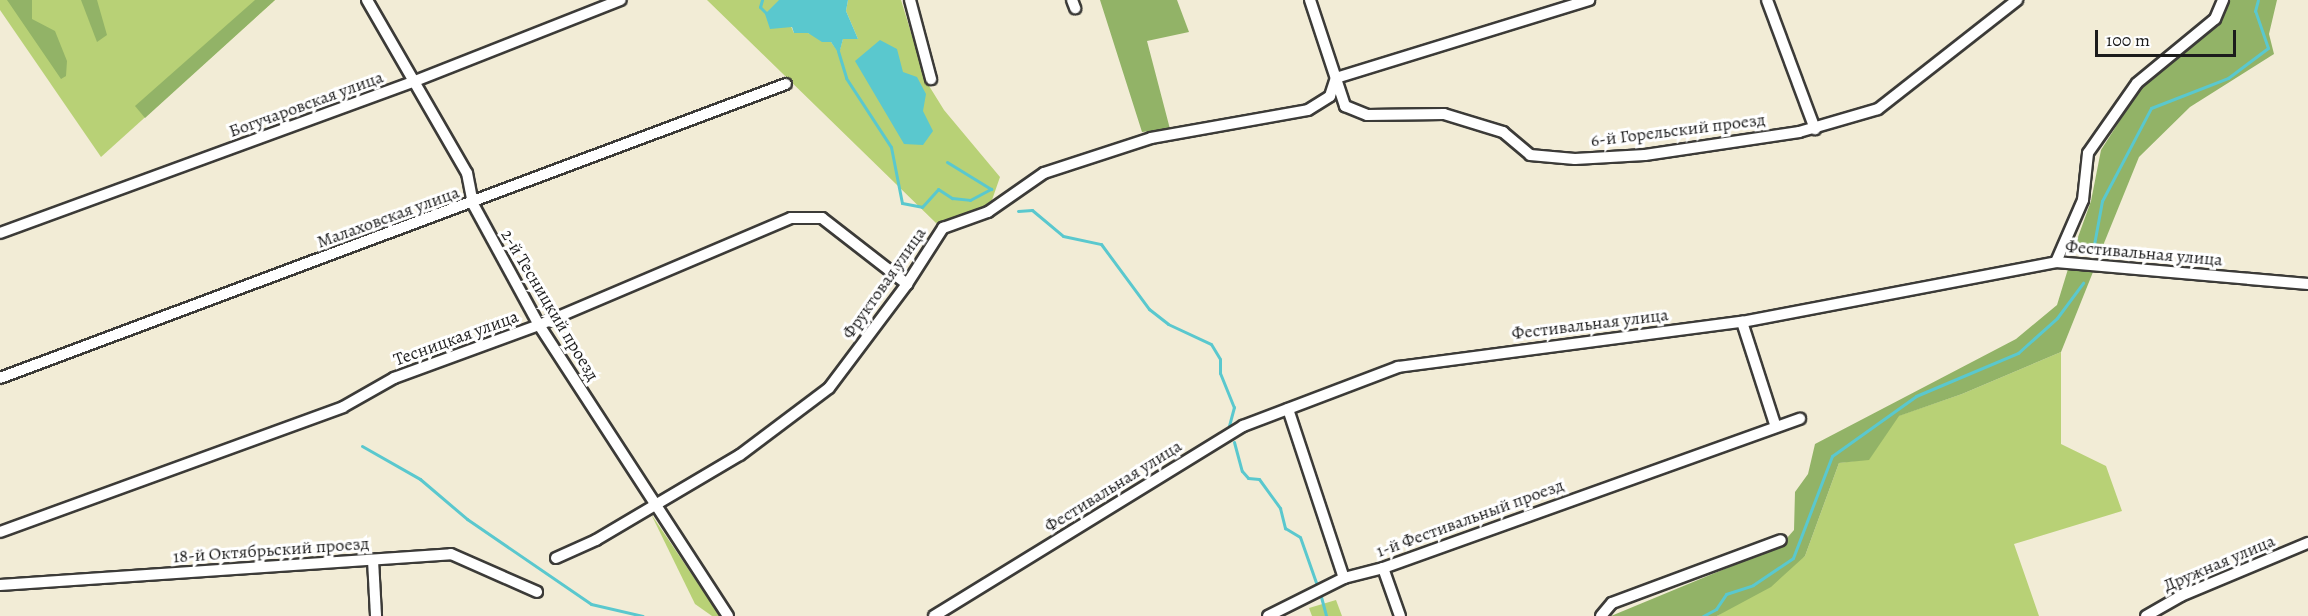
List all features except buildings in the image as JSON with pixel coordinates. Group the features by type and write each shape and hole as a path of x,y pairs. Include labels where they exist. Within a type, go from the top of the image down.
{"street":[{"name":"2-й Тесницкий проезд","path":"367,0 467,173 473,204 539,326 728,616"},
{"name":"Богучаровская улица","path":"0,233 415,81 621,0"},
{"path":"910,0 931,80"},
{"name":"6-й Горельский проезд","path":"1310,0 1345,106 1367,115 1444,114 1503,132 1530,155 1575,159 1645,155 1815,129 1878,109 2017,0"},
{"path":"1336,78 1589,0"},
{"path":"1767,0 1815,129"},
{"path":"2056,262 2083,200 2088,153 2138,83 2215,19 2223,0"},
{"name":"Фруктовая улица","path":"556,558 596,540 740,455 829,388 908,284 943,228 988,212 1044,173 1151,138 1308,110 1330,96 1336,78"},
{"name":"Малаховская улица","path":"0,378 473,204 786,84"},
{"name":"Тесницкая улица","path":"0,532 343,407 394,378 539,326 792,218 822,218 908,284"},
{"name":"Фестивальная улица","path":"934,616 1243,426 1398,367 1742,322 2056,262 2308,284"},
{"path":"1742,322 1776,427"},
{"path":"1288,409 1344,578"},
{"name":"1-й Фестивальный проезд","path":"1268,616 1344,578 1383,568 1800,419"},
{"path":"1601,616 1612,603 1780,540"},
{"name":"Дружная улица","path":"2146,616 2153,609 2308,543"},
{"name":"18-й Октябрьский проезд","path":"0,585 451,554 537,592"},
{"path":"373,560 376,616"},
{"path":"1383,568 1400,616"}],"green space":[{"path":"0,0 275,0 101,157 0,10"},
{"path":"7,0 32,0 32,19 55,31 67,61 66,76 61,79"},
{"path":"81,0 97,0 107,35 97,42"},
{"path":"255,0 275,0 145,118 135,106"},
{"path":"707,0 779,0 794,33 808,33 831,42 839,53 843,39 858,39 846,11 848,0 901,0 926,81 944,110 1000,177 992,200 982,208 936,223"},
{"path":"1100,0 1177,0 1189,32 1147,41 1170,129 1142,132"},
{"path":"2230,0 2277,0 2269,34 2274,54 2190,107 2139,157 2100,253 2073,251 2091,201 2101,150 2140,89 2221,23"},
{"path":"2068,269 2093,272 2061,352 1962,394 1899,416 1869,460 1839,463 1805,556 1771,587 1717,616 1611,616 1780,546 1794,530 1795,492 1808,474 1815,444 2016,339 2057,305"},
{"path":"2061,352 2061,444 2106,466 2122,511 2014,544 2039,616 1717,616 1805,556 1839,463 1869,459 1898,416 1962,394"},
{"path":"651,514 720,616 712,616 695,604"},
{"path":"1336,600 1342,616 1312,616 1309,608"}],"water":[{"path":"779,0 848,0 846,11 858,39 843,39 839,54 831,42 822,42 808,33 794,33 792,27 770,29 765,14"},
{"path":"880,40 897,49 903,72 917,77 926,94 923,111 933,131 923,145 904,144 855,61"}],"waterway":[{"path":"762,0 760,7 768,15"},
{"path":"2093,250 2102,201 2151,108 2228,78 2268,48 2255,11 2258,0"},
{"path":"838,51 846,78 891,147 902,203 922,207 938,189 952,198 970,200 991,189"},
{"path":"947,162 991,189"},
{"path":"1018,211 1032,210 1063,236 1101,244 1149,309 1168,324 1211,344 1220,359 1220,373 1234,407 1229,426"},
{"path":"1703,616 1716,609 1726,594 1753,585 1793,558 1832,456 1916,396 2018,353 2057,318 2083,283"},
{"path":"1234,442 1242,471 1248,478 1259,479 1280,508 1285,528 1300,537 1318,588"},
{"path":"362,446 420,479 467,519 591,604 643,616"},
{"path":"1320,593 1326,616"}]}
